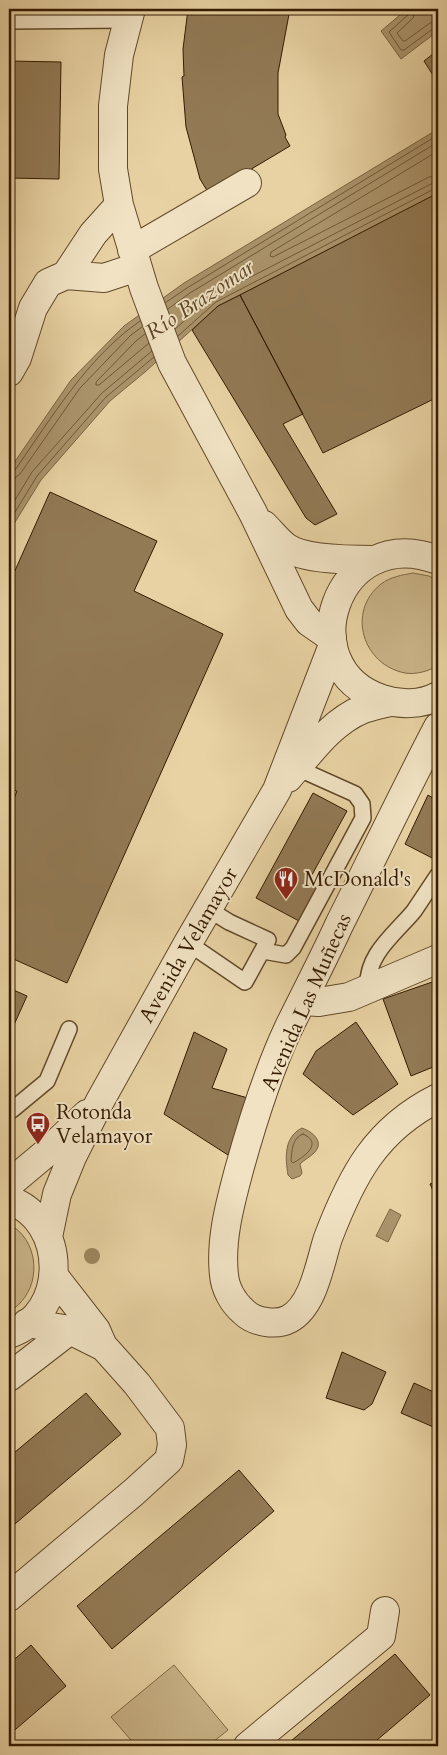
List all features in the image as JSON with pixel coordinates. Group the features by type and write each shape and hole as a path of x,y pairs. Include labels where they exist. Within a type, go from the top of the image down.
{"street":[{"path":"129,14 119,55 113,106 113,169 119,205 138,268 172,363 252,513 299,609 309,622 332,641 341,665 353,682 370,694 395,702"},
{"path":"9,372 17,358 34,308 48,283 66,275 104,278 138,268 247,183"},
{"path":"66,275 93,234 119,205"},
{"path":"252,513 287,548 310,555 341,560 375,560"},
{"path":"277,790 332,641 332,614 341,592 355,573 375,560 391,555 408,553 419,554 438,560"},
{"path":"277,790 328,733 343,720 363,709 395,702 420,702 438,696"},
{"name":"Avenida Las Muñecas","path":"395,702 436,731 406,787 288,1031 266,1085 247,1142 225,1229 224,1278 230,1294 238,1307 247,1315 257,1320 270,1322 289,1319 301,1308 309,1296 339,1212 364,1162 378,1143 396,1125 410,1114 438,1098"},
{"name":"Avenida Velamayor","path":"48,1238 57,1194 72,1157 100,1101 188,943 277,790"},
{"path":"303,1000 319,1002 349,997 438,958"},
{"name":"Avenida Velamayor","path":"9,1184 46,1153 100,1101"},
{"path":"9,1200 16,1202 35,1217 48,1238 54,1256 54,1276 49,1294 40,1310 18,1328"},
{"path":"9,1597 134,1492 169,1460 172,1445 170,1428 137,1384 104,1348 96,1330 54,1276"},
{"path":"18,1328 70,1330 104,1348"},
{"path":"9,1378 70,1330"},
{"path":"248,1746 380,1636 385,1611"}],"lane":[{"path":"9,21 129,14"},
{"path":"263,951 286,955 293,948 363,818 362,804 355,794 297,768"},
{"path":"368,989 376,954 414,911 438,875"},
{"path":"188,943 245,982 268,940 208,910"},
{"path":"9,1110 12,1110 47,1081 69,1029"}],"shaded area":[{"path":"413,573 429,576 438,581 438,666 422,672 405,673 390,668 379,660 370,649 364,636 362,622 364,609 370,596 381,584 392,578"},
{"path":"9,1224 26,1239 31,1249 34,1271 28,1293 9,1312"},
{"path":"174,1665 228,1730 208,1746 136,1746 111,1717"}],"water":[{"path":"407,9 438,9 438,31 401,59 381,31"},
{"name":"Río Brazomar","path":"438,129 438,193 218,306 110,401 41,480 9,532 9,470 71,380 124,326 184,283"},
{"path":"302,1128 314,1135 318,1145 314,1153 300,1164 302,1173 300,1176 292,1179 288,1175 287,1148 292,1137"},
{"path":"390,1209 401,1215 388,1242 376,1236"}],"building":[{"path":"188,9 290,9 278,73 278,114 286,135 285,137 290,146 248,171 211,197 200,179 186,127 182,77 184,76 183,49"},
{"path":"438,50 438,79 436,80 424,61"},
{"path":"9,61 61,62 59,179 9,178"},
{"path":"438,193 438,397 323,453 240,295"},
{"path":"240,295 303,414 283,424 337,514 315,525 306,518 192,330 218,306"},
{"path":"50,492 157,541 134,591 223,634 67,983 9,957 9,811 17,791 9,788 9,584"},
{"path":"313,793 347,811 308,882 318,887 299,921 256,898"},
{"path":"428,795 438,801 438,861 405,844"},
{"path":"438,980 438,1065 411,1076 383,999"},
{"path":"9,988 27,996 9,1036"},
{"path":"356,1022 398,1084 353,1115 303,1074 316,1051"},
{"path":"194,1032 227,1049 212,1088 248,1098 228,1155 164,1114"},
{"path":"438,1181 438,1201 430,1184"},
{"path":"342,1352 386,1372 372,1404 364,1410 326,1398"},
{"path":"414,1383 438,1394 438,1429 401,1413"},
{"path":"86,1393 121,1434 9,1529 9,1457"},
{"path":"239,1470 274,1511 112,1649 77,1606"},
{"path":"31,1645 66,1686 9,1735 9,1664"},
{"path":"395,1654 430,1695 370,1746 285,1746"}],"place":[{"name":"McDonald's","path":"286,900"},
{"name":"Rotonda Velamayor","path":"38,1145"}]}
